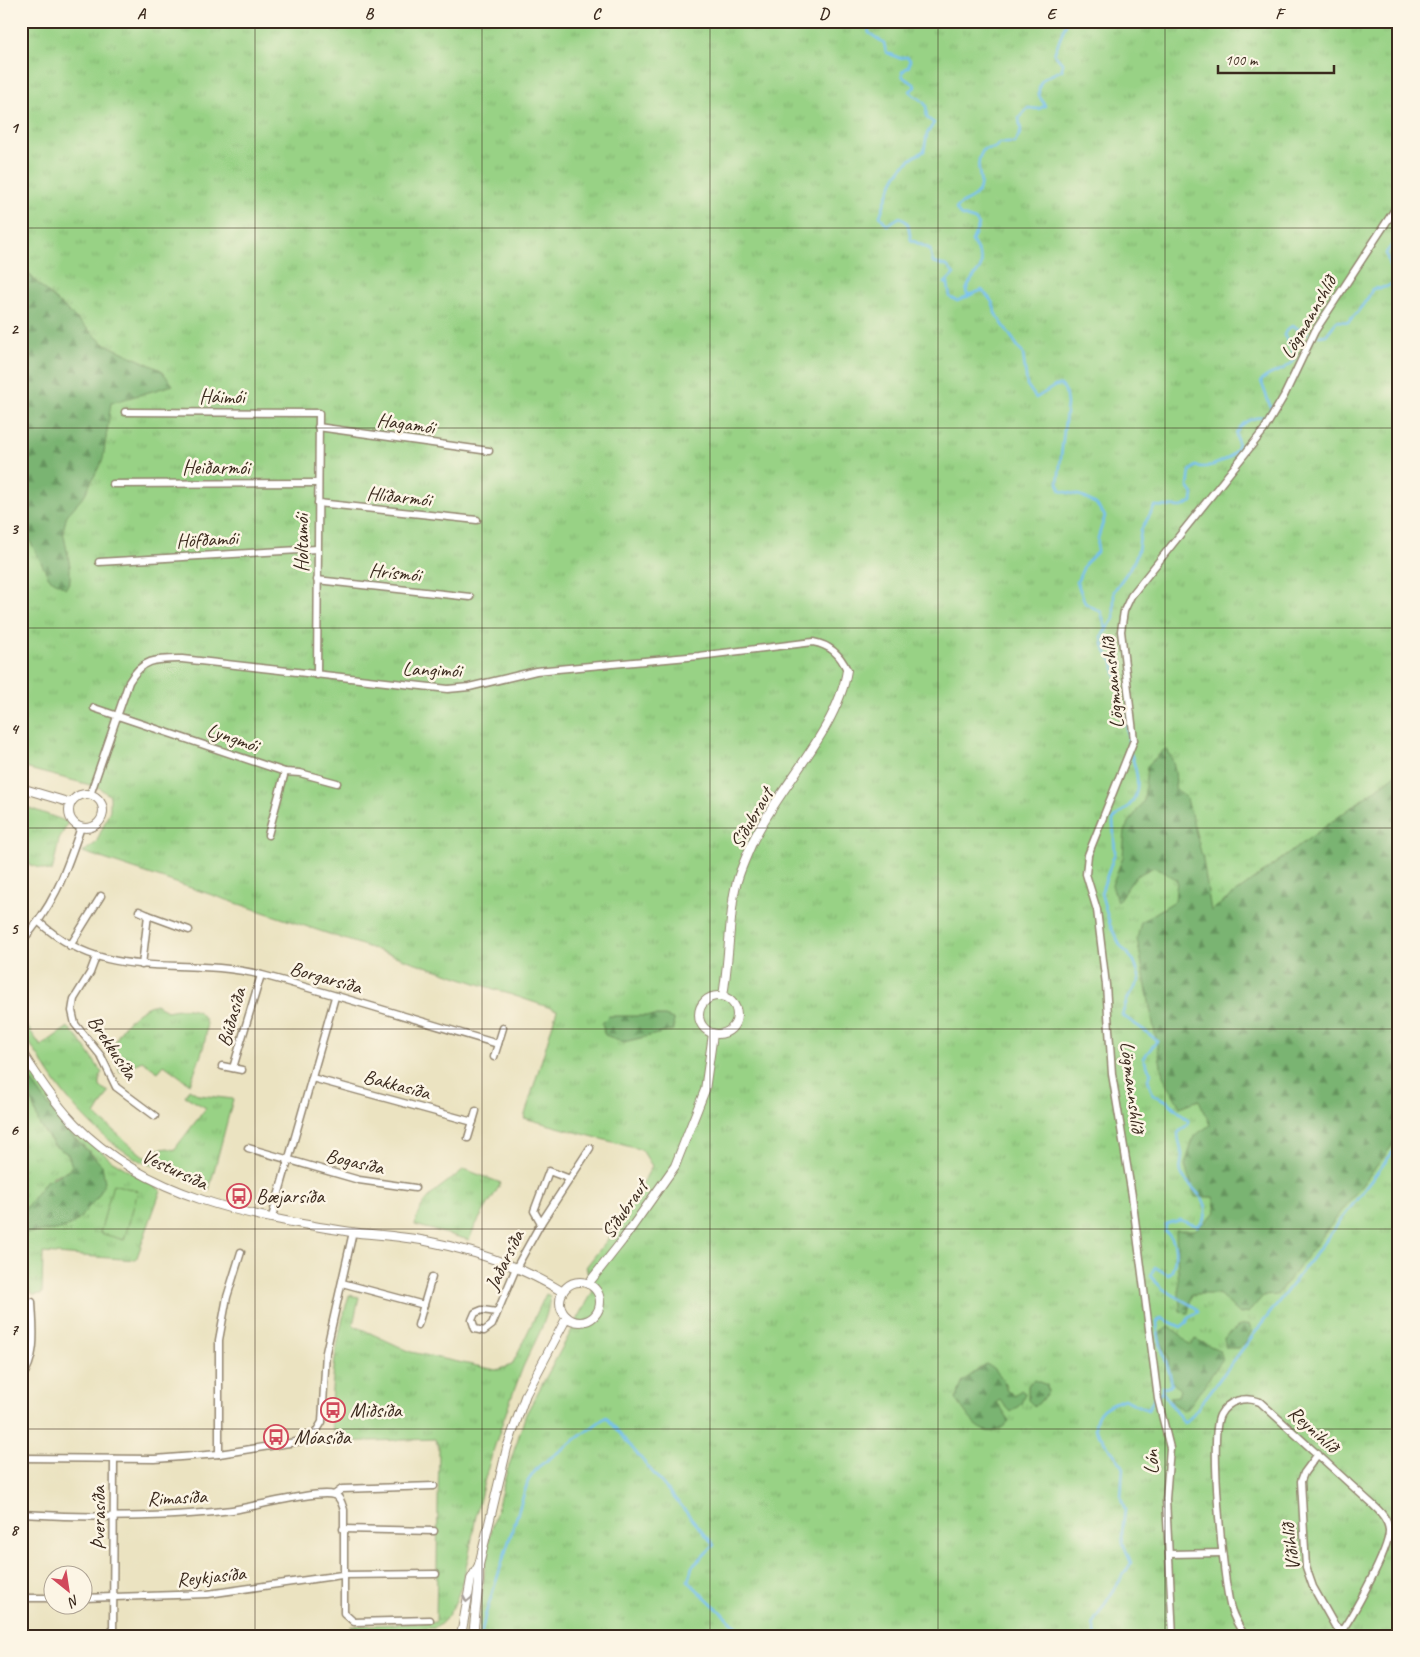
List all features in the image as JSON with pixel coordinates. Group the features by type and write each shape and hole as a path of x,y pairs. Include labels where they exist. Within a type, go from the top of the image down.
{"street":[{"name":"Lögmannshlíð","path":"1143,1291 1132,1196 1112,1074 1106,985 1097,910 1086,874 1088,855 1134,740 1121,630 1124,611 1131,596 1160,558 1264,430 1284,396 1315,331 1399,203"},
{"name":"Háimói","path":"125,412 318,412"},
{"name":"Holtamói","path":"316,675 318,412"},
{"name":"Hagamói","path":"318,427 489,451"},
{"name":"Heiðarmói","path":"113,484 318,483"},
{"name":"Hlíðarmói","path":"318,503 477,520"},
{"name":"Höfðamói","path":"99,562 318,549"},
{"name":"Hrísmói","path":"317,580 470,597"},
{"name":"Langimói","path":"90,795 134,674 140,666 152,661 182,659 448,689 469,687 536,671 699,656 813,642 822,644 836,652 847,670"},
{"name":"Síðubraut","path":"723,996 733,901 738,878 758,831 824,728 846,682 847,670"},
{"name":"Lyngmói","path":"94,708 285,772 300,773 337,783"},
{"path":"268,835 285,772"},
{"path":"21,788 71,803"},
{"path":"90,795 102,805 102,815 97,824 86,828 81,827 72,820 70,814 71,803 79,796 90,795"},
{"path":"21,942 39,922 54,899 81,827"},
{"path":"70,946 101,896"},
{"path":"139,912 189,930"},
{"path":"142,965 148,915"},
{"name":"Borgarsíða","path":"39,922 70,946 96,957 120,963 142,965 213,966 260,975 498,1044"},
{"name":"Brekkusíða","path":"96,957 90,973 74,999 72,1011 75,1024 101,1056 114,1084 155,1116"},
{"name":"Búðasíða","path":"233,1068 260,975"},
{"path":"723,996 732,1001 736,1007 737,1020 730,1031 724,1034 713,1034 702,1026 700,1010 708,999 723,996"},
{"path":"272,1217 335,997"},
{"path":"494,1057 503,1028"},
{"name":"Síðubraut","path":"588,1284 622,1241 675,1166 705,1090 713,1034"},
{"name":"Vestursíða","path":"21,1051 41,1081 76,1124 118,1158 161,1184 197,1199 235,1210 353,1232 425,1241 516,1268 564,1292"},
{"name":"Búðasíða","path":"222,1066 242,1070"},
{"name":"Bakkasíða","path":"312,1078 473,1122"},
{"path":"468,1138 476,1111"},
{"path":"248,1148 288,1160"},
{"name":"Jaðarsíða","path":"497,1312 516,1268 541,1223 590,1148"},
{"name":"Bogasíða","path":"288,1160 360,1180 415,1188"},
{"name":"Jaðarsíða","path":"541,1223 534,1211 549,1171 570,1179"},
{"path":"21,1458 114,1459 218,1454 309,1439 317,1432 322,1422 326,1352 353,1232"},
{"path":"218,1454 219,1340 226,1304 241,1252"},
{"path":"418,1325 432,1277"},
{"path":"342,1283 424,1305"},
{"path":"573,1284 588,1284 597,1292 600,1304 595,1315 584,1321 572,1320 567,1317 560,1304 564,1292 573,1284"},
{"name":"Lón","path":"1143,1291 1158,1399 1170,1458 1166,1499 1173,1636"},
{"path":"21,1378 28,1368 32,1351 32,1302"},
{"path":"461,1636 471,1579 478,1565 507,1448 523,1403 567,1317"},
{"name":"Reynihlíð","path":"1245,1636 1231,1609 1222,1553 1217,1429 1219,1418 1226,1406 1235,1401 1245,1399 1260,1402 1379,1510 1386,1521 1389,1531 1384,1550 1340,1633"},
{"name":"Víðihlíð","path":"1318,1454 1304,1473 1301,1481 1304,1558 1313,1587 1340,1633"},
{"name":"Þverasíða","path":"113,1636 115,1598 114,1459"},
{"name":"Rimasíða","path":"21,1514 114,1515 231,1510 313,1496 334,1495 342,1489 434,1486"},
{"path":"334,1495 339,1498 344,1510 342,1575 344,1613 354,1622 430,1620"},
{"path":"344,1529 434,1530"},
{"path":"1169,1554 1222,1553"},
{"path":"473,1636 480,1581 478,1565"},
{"path":"342,1575 436,1574"},
{"name":"Reykjasíða","path":"92,1598 208,1594 342,1575"},
{"path":"21,1598 42,1598"},
{"path":"437,1636 447,1636"}],"green space":[{"path":"21,21 1399,21 1399,1636 478,1636 487,1548 505,1478 526,1414 593,1291 586,1267 622,1221 652,1166 642,1150 524,1118 557,1010 83,852 96,843 110,810 110,796 98,787 21,767"},
{"path":"21,263 36,282 103,343 161,370 173,385 111,403 103,459 84,496 67,515 63,531 70,566 70,580 66,588 49,578 21,523"},
{"path":"1166,748 1174,767 1175,788 1187,799 1203,860 1211,911 1399,772 1399,1137 1277,1295 1263,1296 1248,1313 1240,1314 1219,1294 1192,1294 1188,1313 1180,1312 1176,1230 1195,1230 1216,1212 1213,1197 1195,1197 1185,1165 1194,1136 1210,1125 1199,1100 1180,1107 1163,1076 1137,939 1141,922 1175,901 1177,880 1154,867 1136,876 1117,902 1112,885 1123,857 1125,829 1144,800 1147,766"},
{"path":"21,805 68,822 59,840 52,872 21,862"},
{"path":"156,1004 167,1011 187,1009 199,1012 205,1020 204,1044 190,1084 164,1065 158,1072 142,1061 120,1072 115,1051 117,1038 125,1025 137,1013"},
{"path":"609,1016 665,1016 673,1019 674,1030 624,1042 605,1035 602,1023"},
{"path":"21,1018 41,1046 68,1027 83,1044 102,1073 100,1075 100,1087 109,1092 95,1115 147,1159 153,1150 168,1148 174,1150 206,1108 185,1096 189,1089 199,1095 233,1099 209,1190 162,1166 142,1162 126,1153 98,1131 74,1106 52,1077 26,1036"},
{"path":"21,1055 68,1122 111,1160 161,1190 136,1260 43,1253 42,1294 33,1295 21,1278 21,1230 35,1232 50,1231 77,1221 95,1157 66,1130 21,1067"},
{"path":"21,1067 66,1130 102,1165 105,1182 99,1195 77,1221 63,1229 27,1233 21,1230 21,1214 46,1181 68,1171 72,1166 68,1154 55,1146 39,1124 32,1101 21,1086"},
{"path":"21,1086 32,1101 44,1132 55,1146 68,1154 72,1166 68,1171 53,1176 21,1214"},
{"path":"464,1169 501,1183 469,1240 415,1225 417,1215 427,1199"},
{"path":"113,1184 138,1191 124,1240 100,1233"},
{"path":"546,1294 550,1296 549,1306 540,1333 523,1367 493,1451 479,1502 465,1571 453,1606 445,1619 435,1628 352,1632 351,1626 436,1622 439,1448 435,1439 336,1442 331,1421 335,1417 335,1407 331,1405 333,1376 339,1336 349,1295 359,1297 353,1325 411,1352 496,1370 512,1365"},
{"path":"1249,1324 1252,1330 1246,1342 1238,1348 1226,1348 1224,1338 1240,1325"},
{"path":"1169,1327 1191,1346 1195,1339 1219,1350 1222,1360 1188,1408 1183,1410 1172,1402 1170,1397 1178,1396 1180,1390 1169,1378 1168,1357 1159,1337 1161,1332"},
{"path":"986,1364 1000,1375 1007,1391 1015,1395 1021,1390 1025,1393 1021,1404 1011,1412 1000,1400 997,1402 1009,1421 1001,1429 993,1431 986,1431 972,1421 956,1399 963,1381"},
{"path":"1034,1380 1047,1385 1048,1392 1034,1406 1028,1400 1028,1385"}],"waterway":[{"path":"867,21 869,33 884,43 886,52 899,58 907,57 910,60 909,66 902,72 903,77 914,84 915,87 910,91 925,103 927,118 934,123 927,134 924,151 906,163 895,178 880,216 887,225 900,217 904,219 911,240 930,249 933,263 947,266 954,274 945,283 948,284 950,297 957,301 982,290 993,303 995,313 1023,354 1027,385 1036,398 1055,386 1061,385 1065,390 1067,404 1058,483 1061,491 1082,496 1096,504 1105,516 1098,538 1097,552 1085,564 1077,582 1085,603 1101,612 1106,628 1103,634"},
{"path":"972,294 967,294 966,291 981,265 981,259 972,241 979,225 975,220 960,215 956,209 978,192 980,187 978,167 980,156 984,149 995,148 999,143 1015,143 1021,131 1019,118 1028,108 1038,109 1045,106 1039,95 1040,84 1042,80 1062,70 1062,63 1054,54 1067,21"},
{"path":"1319,336 1326,335 1337,321 1348,322 1366,301 1372,289 1386,287 1394,283 1386,253 1392,245 1399,242"},
{"path":"1129,744 1126,720 1113,662 1104,648 1102,637 1114,618 1114,591 1133,564 1138,551 1141,530 1155,506 1182,507 1192,502 1193,494 1188,487 1190,471 1196,466 1207,467 1227,458 1236,449 1238,444 1236,433 1241,426 1249,420 1268,415 1271,408 1261,381 1269,375 1286,368 1294,360 1293,351 1284,335 1286,331 1292,326 1308,333"},
{"path":"1096,1636 1093,1623 1131,1563 1123,1543 1122,1533 1125,1510 1121,1498 1123,1466 1095,1429 1097,1417 1104,1409 1124,1399 1148,1410 1154,1398 1162,1391 1162,1387 1166,1388 1172,1384 1157,1330 1157,1322 1161,1318 1181,1327 1187,1322 1188,1317 1198,1312 1196,1308 1163,1289 1150,1276 1155,1267 1168,1275 1172,1271 1175,1261 1175,1250 1173,1239 1165,1232 1166,1224 1180,1220 1198,1226 1204,1218 1206,1211 1202,1199 1186,1181 1180,1170 1182,1153 1178,1133 1188,1124 1188,1120 1167,1101 1153,1095 1148,1079 1151,1073 1143,1058 1157,1041 1122,1015 1127,1000 1140,979 1134,961 1120,945 1110,925 1101,893 1115,853 1113,820 1128,807 1136,795 1137,774 1131,754"},
{"path":"1162,1391 1184,1423 1187,1422 1399,1144"},
{"path":"481,1636 485,1616 528,1481 538,1467 606,1417 714,1545 692,1567 688,1581 745,1635 767,1636"}],"place":[{"name":"Bæjarsíða","path":"239,1196"},
{"name":"Miðsíða","path":"333,1410"},
{"name":"Móasíða","path":"276,1437"}]}
